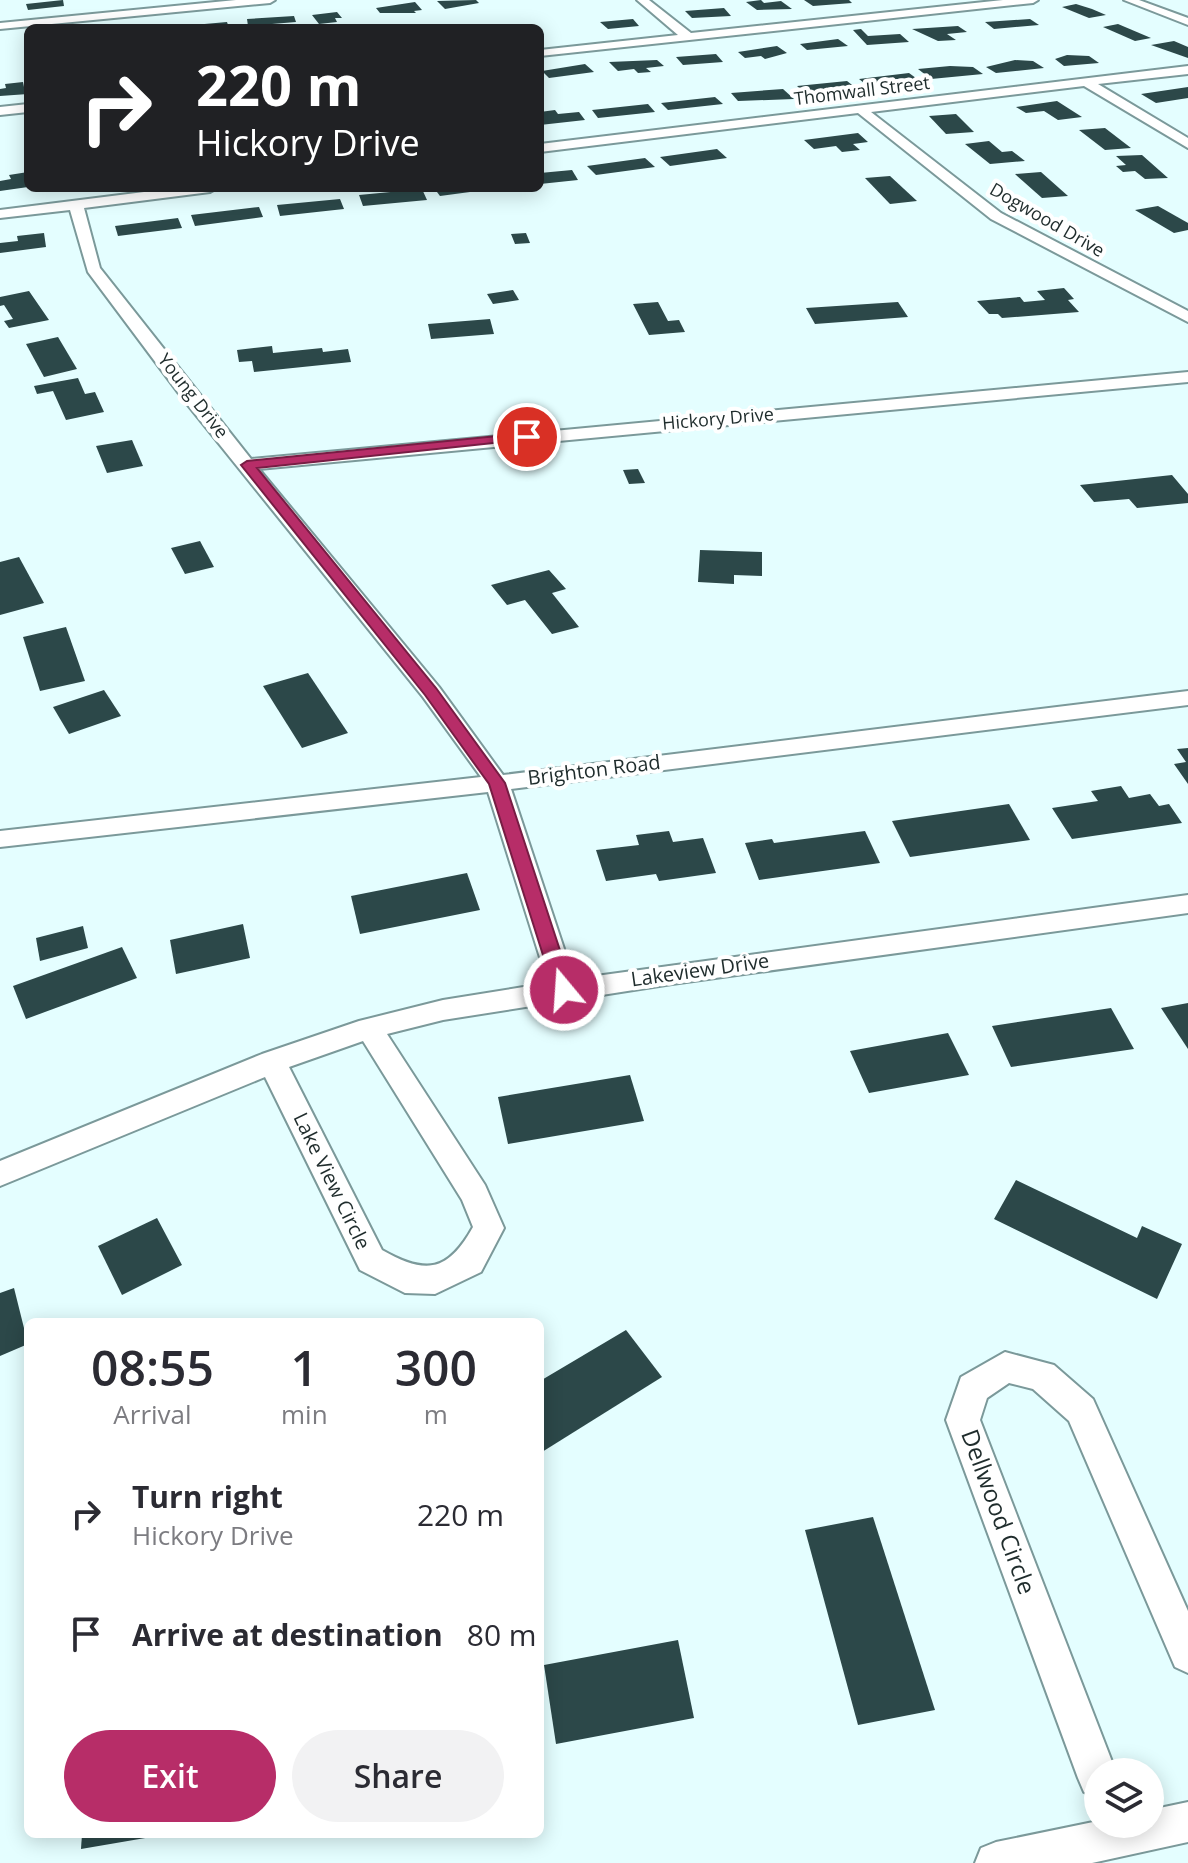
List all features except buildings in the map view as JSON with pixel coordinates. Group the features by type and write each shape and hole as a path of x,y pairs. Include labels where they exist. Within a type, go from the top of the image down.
{"street":[{"path":"0,26 270,0"},
{"path":"642,0 688,37"},
{"path":"544,53 1033,0"},
{"path":"1129,0 1188,22"},
{"name":"Thomwall Street","path":"544,148 1188,70"},
{"path":"1086,82 1188,144"},
{"path":"0,111 24,108"},
{"name":"Dogwood Drive","path":"860,109 996,216 1188,317"},
{"path":"0,214 176,192"},
{"name":"Young Drive","path":"76,204 93,269 431,692 497,783 564,990"},
{"name":"Hickory Drive","path":"247,465 1188,377"},
{"name":"Brighton Road","path":"5,838 497,783 1188,698"},
{"path":"0,814 5,838"},
{"name":"Lakeview Drive","path":"0,1174 272,1062 369,1028 443,1010 564,990 1188,904"},
{"name":"Lake View Circle","path":"272,1062 371,1260 405,1279 435,1280 470,1262 489,1228 474,1194 369,1028"},
{"name":"Dellwood Circle","path":"1090,1758 963,1420 973,1388 1005,1367 1042,1376 1081,1410 1188,1654"},
{"path":"1164,1825 1188,1822"},
{"path":"996,1863 1091,1838"}],"route":[{"path":"527,437 247,465 431,692 497,783 564,990"}]}
